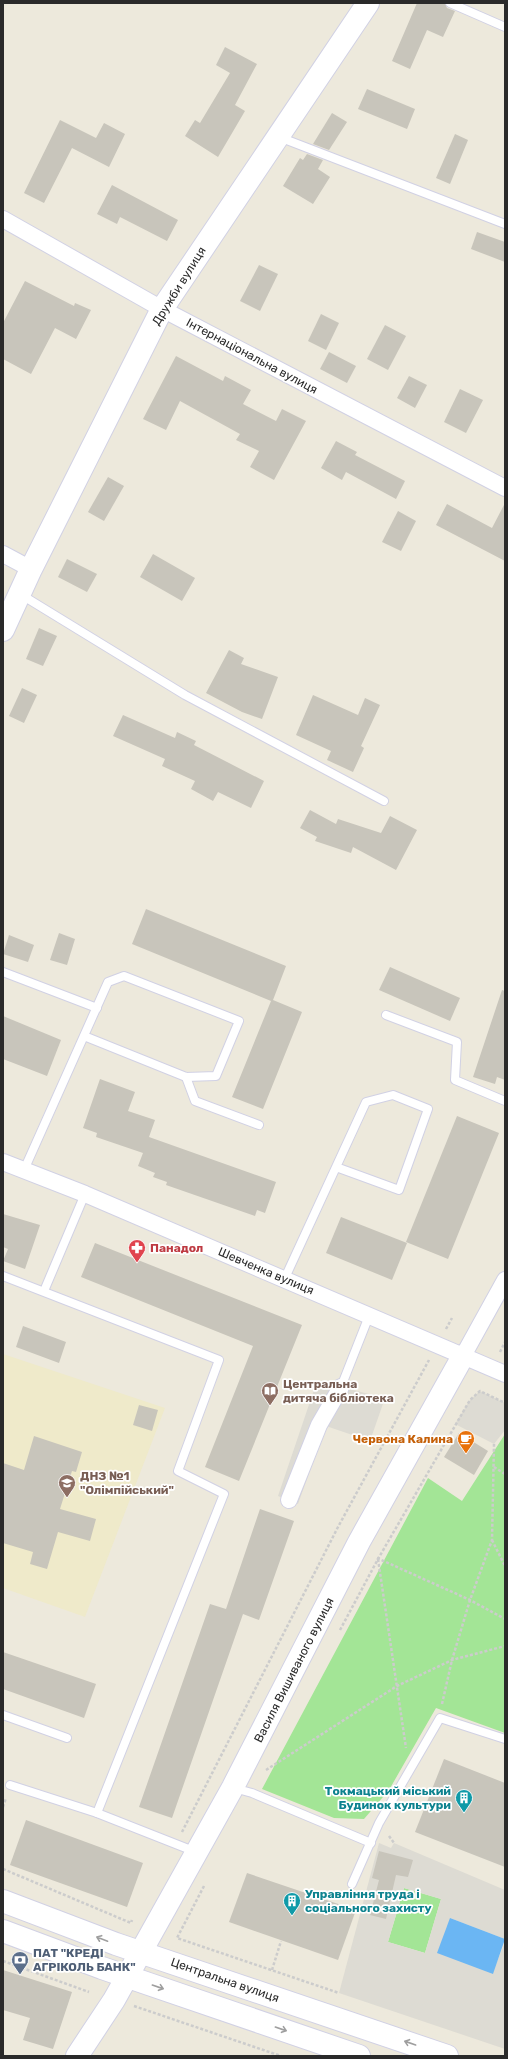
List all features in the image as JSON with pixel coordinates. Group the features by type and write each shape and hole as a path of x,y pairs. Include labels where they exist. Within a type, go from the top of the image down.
{"street":[{"name":"Дружби вулиця","path":"3,630 31,569 162,309 368,3"},
{"name":"Інтернаціональна вулиця","path":"3,219 162,309 505,488"},
{"path":"3,554 31,569"},
{"name":"Шевченка вулиця","path":"3,1162 85,1194 505,1374"},
{"name":"Василя Вишиваного вулиця","path":"77,2056 114,2000 142,1952 233,1787 359,1542 505,1280"},
{"path":"289,1500 319,1425 341,1387"},
{"name":"Центральна вулиця","path":"3,1901 142,1952 447,2056"},
{"path":"3,1931 127,1976 359,2056"}],"lane":[{"path":"450,3 505,27"},
{"path":"278,137 505,224"},
{"path":"20,594 185,695 384,801"},
{"path":"3,972 97,1008"},
{"path":"24,1170 108,982 124,976 240,1021 216,1076 186,1077 84,1036"},
{"path":"386,1015 457,1042 455,1080 505,1101"},
{"path":"186,1077 195,1101 259,1125"},
{"path":"284,1280 336,1167 366,1102 393,1095 428,1109 399,1190 336,1167"},
{"path":"44,1291 85,1194"},
{"path":"3,1276 219,1360 178,1471 224,1494 97,1813"},
{"path":"341,1387 369,1316"},
{"path":"3,1715 67,1738"},
{"path":"352,1884 379,1823 409,1768 440,1718 505,1739"},
{"path":"10,1785 97,1813 196,1852"},
{"path":"233,1787 252,1793 371,1843"}],"path":[{"path":"176,1844 338,1527 452,1318"},
{"path":"337,1634 378,1559 470,1400 480,1391 505,1403"},
{"path":"440,1718 452,1660 470,1600 492,1540 494,1444"},
{"path":"494,1466 505,1474"},
{"path":"338,1527 359,1542 378,1559 470,1600 505,1619"},
{"path":"492,1540 505,1566"},
{"path":"378,1559 409,1768"},
{"path":"267,1765 264,1772 397,1686 452,1660 505,1646"},
{"path":"3,1869 131,1923 135,1916"},
{"path":"206,1883 177,1938 339,1993"},
{"path":"272,1970 281,1941"},
{"path":"3,1961 89,1992"},
{"path":"130,2004 281,2056"}],"shaded area":[{"name":"ДНЗ №1 \"Олімпійський\"","path":"3,1354 165,1408 85,1617 3,1588"},
{"path":"317,1381 385,1398 370,1441 326,1426 298,1504 278,1496"},
{"path":"480,1391 505,1403 505,1430 494,1444 455,1424 470,1400"},
{"path":"379,1843 391,1848 394,1843 505,1890 505,1939 450,1918 492,1974 505,1942 505,2049 339,1993","holes":["404,1888 441,1899 425,1953 388,1942"]}],"green space":[{"path":"505,1434 505,1733 436,1708 389,1790 364,1819 334,1818 262,1789 428,1478 462,1501"},
{"path":"404,1888 441,1899 425,1953 388,1942"}],"water":[{"path":"450,1918 505,1939 493,1974 437,1953"}],"building":[{"path":"417,3 445,3 447,8 455,11 443,37 427,30 410,69 392,61"},
{"path":"225,47 257,64 235,105 245,111 218,157 185,136 195,120 200,123 230,73 216,65"},
{"path":"367,89 415,109 407,129 358,109"},
{"path":"332,113 347,122 329,150 313,144"},
{"path":"60,120 96,138 104,123 125,134 109,167 72,148 44,203 24,193"},
{"path":"455,134 468,140 450,184 436,178"},
{"path":"307,154 323,160 318,169 330,177 313,204 283,186 300,158 303,160"},
{"path":"112,185 178,220 167,241 120,217 117,224 97,214"},
{"path":"477,232 505,242 505,262 471,249"},
{"path":"259,265 278,274 260,311 240,301"},
{"path":"25,281 74,306 75,303 91,310 76,339 55,328 31,374 3,359 3,323"},
{"path":"321,314 339,323 326,350 308,341"},
{"path":"385,325 406,336 388,370 367,359"},
{"path":"329,352 356,366 347,383 320,369"},
{"path":"176,356 223,381 225,376 251,390 243,404 276,421 282,409 306,421 274,480 250,467 259,451 236,440 240,434 180,401 166,430 143,419"},
{"path":"409,376 427,385 415,408 397,398"},
{"path":"460,389 483,400 466,433 444,422"},
{"path":"336,441 357,452 355,455 405,481 396,499 346,472 342,480 321,468"},
{"path":"108,477 124,486 104,521 88,512"},
{"path":"505,503 505,561 436,525 447,504 492,528"},
{"path":"398,511 416,521 401,551 382,542"},
{"path":"153,554 195,578 182,601 140,577"},
{"path":"67,559 97,574 87,592 58,577"},
{"path":"39,628 57,636 43,666 26,659"},
{"path":"229,650 244,658 241,664 278,677 262,719 242,712 206,693"},
{"path":"22,688 37,695 24,723 9,716"},
{"path":"313,695 358,715 365,698 380,705 361,746 364,748 353,772 327,760 331,751 296,735"},
{"path":"123,715 175,738 177,732 196,741 194,745 264,781 251,808 218,792 213,801 191,789 195,781 162,766 165,759 113,736"},
{"path":"310,810 336,824 338,819 381,833 390,816 417,830 396,870 353,847 351,853 315,841 317,837 300,828"},
{"path":"146,909 286,966 273,1000 302,1012 263,1109 232,1097 271,1001 132,944"},
{"path":"59,933 75,939 67,965 50,960"},
{"path":"9,935 34,945 28,962 3,954"},
{"path":"390,967 460,998 450,1021 379,990"},
{"path":"502,990 505,991 505,1080 497,1077 495,1084 473,1077"},
{"path":"3,1016 61,1040 47,1076 3,1059"},
{"path":"100,1079 135,1092 128,1111 155,1120 149,1137 276,1182 265,1213 257,1210 255,1216 166,1185 167,1182 153,1177 155,1173 138,1166 143,1153 96,1137 97,1133 83,1128"},
{"path":"457,1116 499,1133 448,1259 406,1242"},
{"path":"3,1214 40,1225 25,1269 3,1261 8,1249 3,1247"},
{"path":"341,1217 407,1243 392,1280 326,1253"},
{"path":"95,1243 302,1325 239,1481 205,1467 253,1346 81,1277"},
{"path":"23,1326 66,1342 59,1363 16,1347"},
{"path":"139,1405 158,1410 152,1431 133,1425"},
{"name":"Червона Калина","path":"459,1433 488,1451 474,1475 444,1457"},
{"path":"34,1436 82,1452 76,1472 72,1471 60,1509 96,1519 90,1541 58,1532 47,1569 30,1564 33,1552 3,1543 3,1463 24,1470"},
{"path":"260,1509 294,1521 259,1620 243,1614 172,1818 139,1807 210,1604 226,1609"},
{"path":"3,1652 96,1684 84,1718 3,1689"},
{"name":"Токмацький міський Будинок культури","path":"444,1759 505,1783 505,1867 415,1832"},
{"path":"26,1820 143,1863 127,1907 10,1865"},
{"path":"379,1851 413,1860 408,1877 396,1875 386,1919 370,1915 379,1880 372,1878"},
{"name":"Управління труда і соціального захисту","path":"247,1873 356,1910 338,1960 229,1922"},
{"path":"3,1970 72,1992 53,2049 23,2040 30,2018 3,2010"}],"place":[{"name":"Панадол","path":"137,1263"},
{"name":"Центральна дитяча бібліотека","path":"270,1406"},
{"name":"Червона Калина","path":"466,1454"},
{"name":"ДНЗ №1 \"Олімпійський\"","path":"67,1498"},
{"name":"Токмацький міський Будинок культури","path":"464,1813"},
{"name":"Управління труда і соціального захисту","path":"292,1916"},
{"name":"ПАТ \"КРЕДI АГРIКОЛЬ БАНК\"","path":"20,1975"}]}
